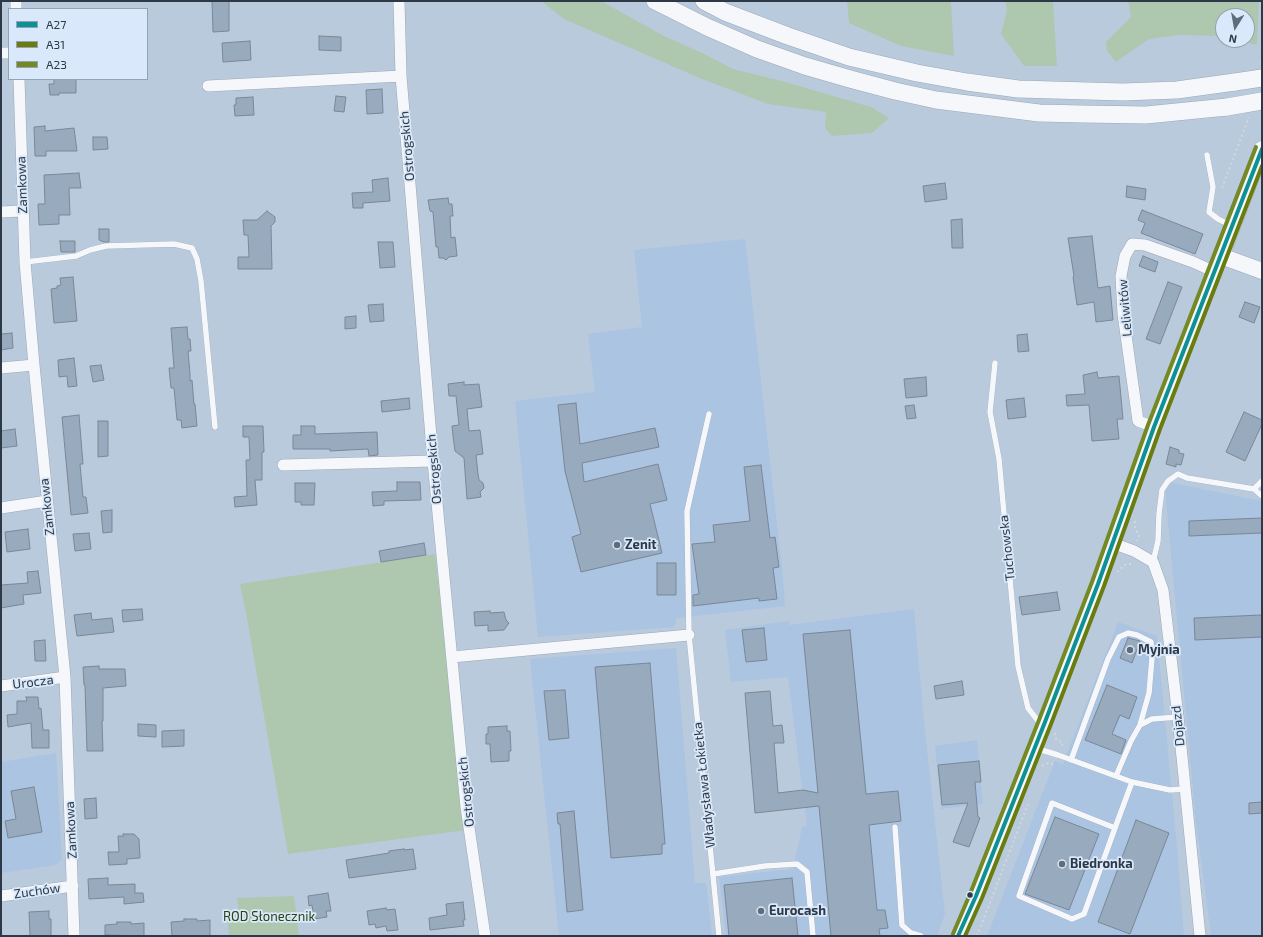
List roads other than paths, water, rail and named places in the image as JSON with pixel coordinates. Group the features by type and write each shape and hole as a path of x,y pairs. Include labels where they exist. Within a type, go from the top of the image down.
{"main road":[{"path":"655,1 757,50 850,79 936,100 1039,113 1146,115 1227,107 1262,101"},
{"path":"704,1 732,15 849,57 917,73 1018,89 1123,92 1177,90 1235,82 1261,71"},
{"path":"1262,149 1221,256 1262,271"}],"street":[{"name":"Ostrogskich","path":"399,1 401,76 433,461 466,807 485,936"},
{"path":"208,86 401,76"},
{"name":"Zamkowa","path":"19,80 25,262 65,677 74,936"},
{"path":"1,212 23,211"},
{"name":"Leliwitów","path":"1154,427 1138,421 1124,314 1121,276 1125,256 1132,244 1146,245 1193,262 1214,272"},
{"path":"958,936 976,896 1043,728 1098,584 1154,427 1221,256"},
{"path":"1,368 34,365"},
{"path":"282,465 433,461"},
{"path":"1,508 47,501"},
{"path":"1112,543 1134,551 1153,562"},
{"name":"Dojazd","path":"1153,562 1164,590 1200,936"},
{"path":"452,657 689,635"},
{"name":"Urocza","path":"1,686 65,677"},
{"name":"Zuchów","path":"1,896 73,886"}],"lane":[{"path":"1207,155 1213,187 1209,212 1218,219 1232,226"},
{"path":"25,262 76,256 90,250 106,246 174,244 192,248 197,259 201,281 215,427"},
{"name":"Tuchowska","path":"996,363 990,412 999,459 1018,666 1028,708 1043,728"},
{"name":"Władysława Łokietka","path":"709,414 687,511 689,635 719,936"},
{"path":"1153,562 1158,541 1162,490 1168,481 1178,474 1187,478 1254,489 1262,496"},
{"path":"1254,489 1262,481"},
{"path":"1071,760 1108,659 1119,637 1128,633 1137,635 1151,642 1152,658 1149,693 1140,725 1131,741 1116,776"},
{"path":"1140,725 1152,719 1178,717"},
{"path":"1035,748 1132,782 1170,790 1185,789"},
{"path":"1116,828 1052,803 1019,896 1026,901 1072,919 1084,914 1116,828 1132,782"},
{"path":"895,827 902,925 911,933 921,936"},
{"path":"713,874 765,866 797,864 807,872 813,936"}],"place":[{"name":"Zenit","path":"617,545"},
{"name":"Myjnia","path":"1130,650"},
{"name":"Biedronka","path":"1062,864"},
{"name":"Eurocash","path":"761,911"}],"park label":[{"name":"ROD Słonecznik","path":"269,917"}]}
